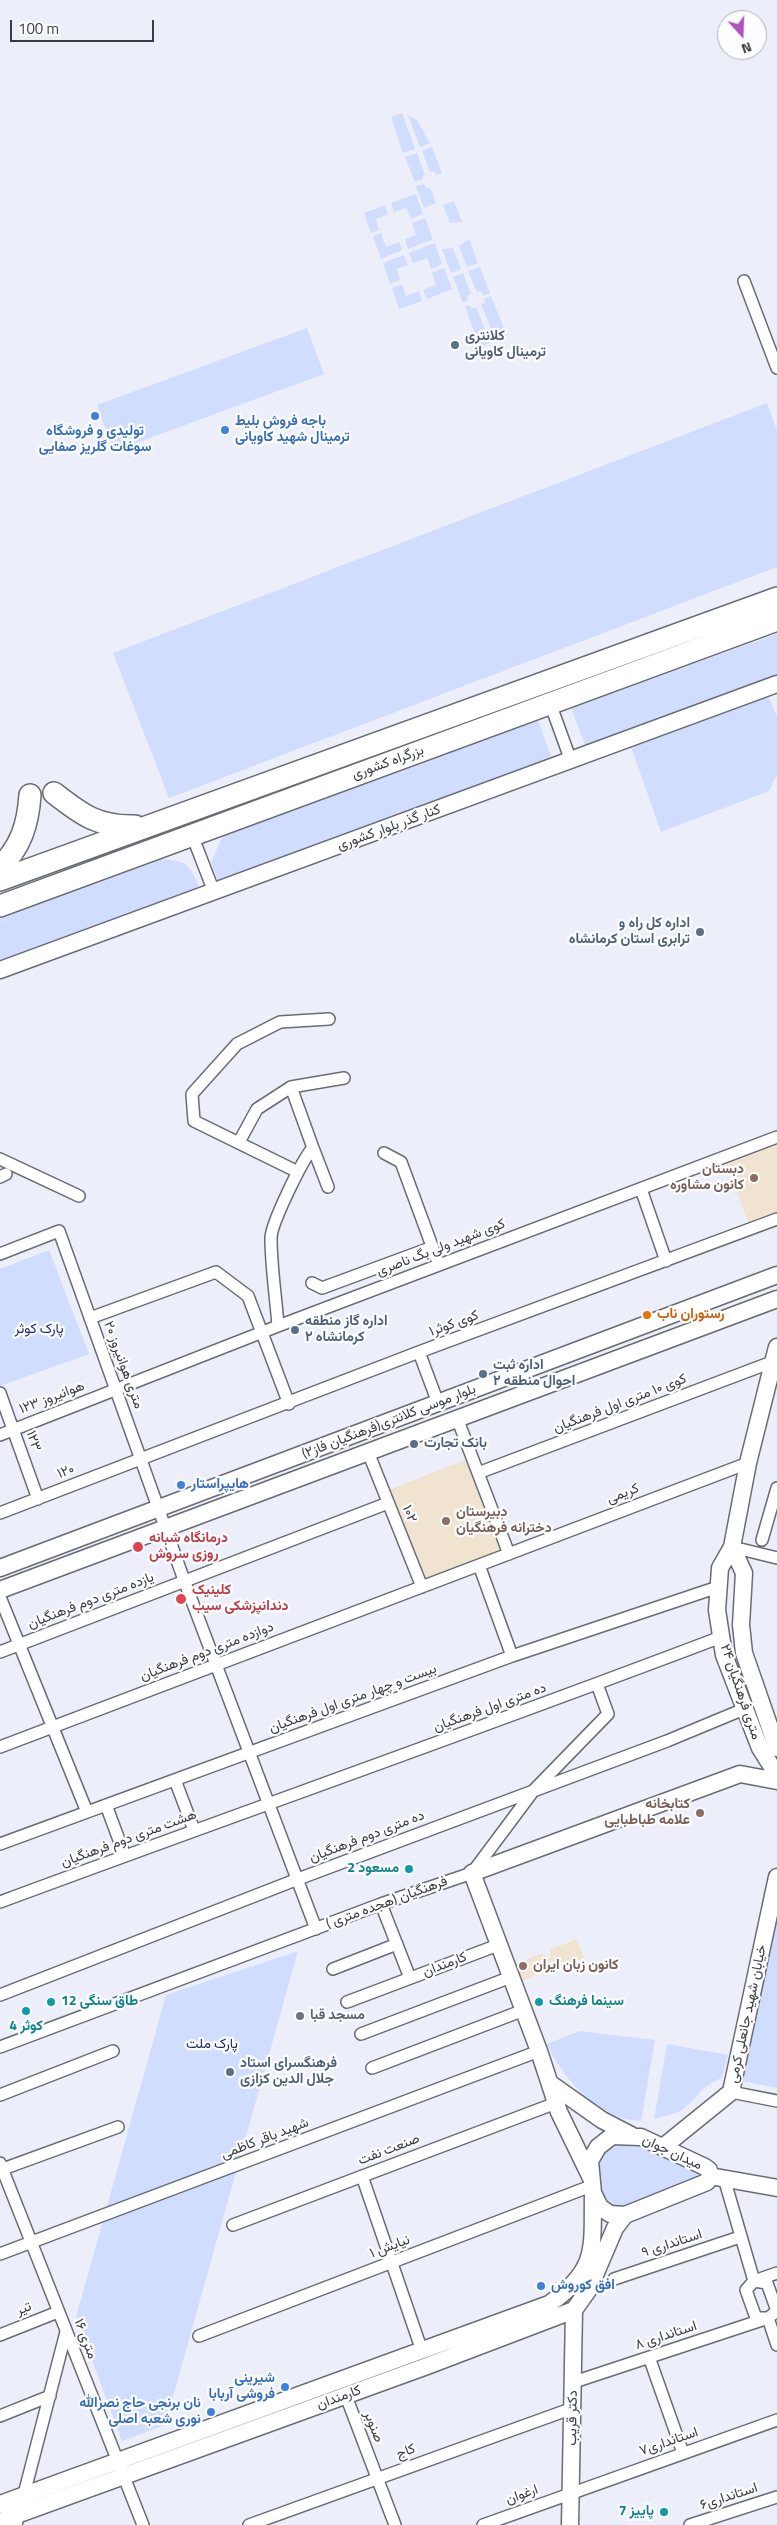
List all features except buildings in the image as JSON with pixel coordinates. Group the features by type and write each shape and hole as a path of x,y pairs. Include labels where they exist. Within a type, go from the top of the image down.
{"highway":[{"name":"بزرگراه کشوری","path":"0,880 777,598"},
{"name":"بزرگراه کشوری","path":"0,906 777,620"},
{"path":"54,793 83,815 103,824 116,827 150,826"},
{"path":"0,868 21,842 28,818 30,795"},
{"path":"107,840 100,849 100,856 104,861 112,865"},
{"path":"35,867 44,871 49,878 49,882 43,890"}],"street":[{"path":"744,281 777,368"},
{"name":"کنار گذر بلوار کشوری","path":"0,970 777,684"},
{"path":"550,703 570,761"},
{"path":"192,835 214,892"},
{"path":"298,1172 194,1120 192,1094 237,1044 280,1022 328,1018"},
{"path":"239,1142 258,1108 291,1087 344,1078"},
{"path":"291,1087 328,1187"},
{"name":"کوی شهید ولی بگ ناصری","path":"115,1389 777,1137"},
{"path":"278,1326 271,1235 298,1172 307,1154 313,1148"},
{"path":"384,1153 401,1162 439,1265"},
{"path":"0,1159 79,1196"},
{"path":"641,1189 666,1260"},
{"name":"کوی کوثر۱","path":"142,1459 420,1352 777,1219"},
{"name":"۲۰ متری هوانیروز","path":"0,1254 58,1231 160,1508 184,1580 316,1929"},
{"path":"312,1283 322,1288 433,1247"},
{"path":"90,1318 216,1272 248,1296 289,1404"},
{"name":"بلوار موسی کلانتری(فرهنگیان فاز۲)","path":"0,1568 777,1275"},
{"name":"بلوار موسی کلانتری(فرهنگیان فاز۲)","path":"0,1590 777,1299"},
{"path":"420,1352 438,1403"},
{"name":"۲۴ متری فرهنگیان","path":"775,1354 748,1463 732,1547 720,1568 717,1610 724,1655 760,1748 777,1775"},
{"name":"کوی ۱۰ متری اول فرهنگیان","path":"478,1473 775,1354"},
{"name":"۱۲۳ هوانیروز","path":"0,1435 115,1389"},
{"name":"۱۲۳","path":"0,1393 38,1499"},
{"path":"457,1418 509,1554"},
{"name":"۱۰۲","path":"368,1452 422,1587"},
{"name":"۱۲۰","path":"0,1513 142,1459"},
{"name":"کریمی","path":"509,1554 748,1463"},
{"path":"762,1540 777,1488"},
{"name":"یازده متری دوم فرهنگیان","path":"0,1652 388,1503"},
{"path":"732,1547 777,1558"},
{"name":"۲۴ متری فرهنگیان","path":"732,1547 744,1573 741,1625 744,1653 777,1748"},
{"name":"دوازده متری دوم فرهنگیان","path":"0,1747 509,1554"},
{"path":"479,1565 512,1656"},
{"name":"بیست و چهار متری اول فرهنگیان","path":"0,1844 512,1656 718,1587"},
{"path":"0,1597 21,1644 87,1812"},
{"name":"ده متری اول فرهنگیان","path":"268,1803 486,1726 721,1637"},
{"path":"598,1684 608,1714 534,1790 472,1873 540,2051 556,2102 600,2207 610,2214 624,2215"},
{"name":"ده متری دوم فرهنگیان","path":"0,1995 534,1790 667,1741 744,1709"},
{"path":"740,1774 751,1764 760,1748"},
{"path":"740,1774 777,1781"},
{"name":"فرهنگیان (هجده متری )","path":"0,2047 381,1904 472,1873 740,1774"},
{"path":"175,1780 194,1830"},
{"name":"هشت متری دوم فرهنگیان","path":"0,1902 268,1803"},
{"path":"106,1805 125,1856"},
{"name":"خیابان شهید جانعلی کرمی","path":"731,2092 777,1877"},
{"name":"کارمندان","path":"381,1904 410,1978 498,1945"},
{"path":"333,1969 397,1944"},
{"path":"361,2034 511,1977"},
{"path":"347,2002 410,1978"},
{"path":"372,2068 524,2010"},
{"path":"0,2095 113,2051"},
{"name":"شهید باقر کاظمی","path":"0,2254 540,2051"},
{"path":"551,2084 602,2120 633,2136"},
{"path":"664,2147 731,2092 777,2101"},
{"name":"صنعت نفت","path":"233,2225 556,2102"},
{"path":"1,2167 118,2127"},
{"name":"میدان جوان","path":"592,2185 590,2161 598,2147 612,2136 633,2136 664,2147 705,2167 717,2177 624,2215"},
{"name":"۱۶ متری","path":"1,2167 142,2525"},
{"path":"362,2176 424,2359"},
{"path":"717,2177 777,2188"},
{"path":"717,2177 754,2281"},
{"name":"کارمندان","path":"0,2504 24,2495 120,2469 346,2396 424,2359 550,2304 578,2281 592,2250 592,2185"},
{"name":"نیایش ۱","path":"199,2336 592,2185"},
{"path":"574,2310 589,2289 615,2228 624,2215"},
{"name":"استانداری ۹","path":"614,2279 740,2238"},
{"path":"754,2281 767,2283 777,2310 768,2318 756,2318 746,2290 754,2281 777,2273"},
{"name":"کارمندان","path":"0,2521 18,2519 120,2469 424,2359 574,2310"},
{"name":"دکتر قریب","path":"570,2525 574,2310"},
{"name":"تیر","path":"0,2335 58,2312"},
{"path":"768,2318 777,2345"},
{"name":"استانداری ۸","path":"574,2382 768,2318"},
{"path":"18,2519 66,2332"},
{"path":"649,2357 683,2453"},
{"path":"0,2416 50,2396"},
{"name":"صنوبر","path":"346,2396 395,2525"},
{"name":"کاج","path":"249,2525 573,2408"},
{"name":"استانداری۷","path":"571,2493 777,2420"},
{"name":"ارغوان","path":"483,2525 571,2493"},
{"name":"استانداری۶","path":"690,2525 777,2498"}],"shaded area":[{"name":"دبستان کانون مشاوره","path":"777,1144 777,1212 748,1222 726,1163"},
{"name":"دبیرستان دخترانه فرهنگیان","path":"468,1459 504,1552 423,1582 388,1490"},
{"path":"577,1939 584,1958 556,1968 555,1966 520,1982 513,1964 543,1953 546,1960 551,1958 549,1950"}],"green space":[{"path":"402,113 415,149 403,153 391,117"},
{"path":"408,115 417,120 430,143 420,147"},
{"path":"432,147 442,173 436,175 434,171 430,172 422,151"},
{"path":"417,153 425,175 422,176 423,179 415,182 405,157"},
{"path":"424,184 426,188 430,187 436,203 424,208 416,186"},
{"path":"416,194 423,214 411,219 406,208 394,212 391,203"},
{"path":"454,201 462,222 450,223 443,205"},
{"path":"385,205 388,214 376,219 379,230 371,233 364,213"},
{"path":"425,218 433,239 408,249 405,239 416,235 412,223"},
{"path":"381,233 386,247 399,242 402,250 381,259 373,236"},
{"path":"469,239 478,263 467,267 459,246"},
{"path":"435,243 442,264 431,269 427,258 413,263 409,253"},
{"path":"453,248 461,269 451,273 442,249"},
{"path":"404,255 408,265 397,269 400,280 390,284 383,263"},
{"path":"480,267 490,293 483,296 481,291 477,292 468,271"},
{"path":"444,268 452,289 427,299 423,290 436,285 432,273"},
{"path":"463,273 471,294 467,296 468,300 463,303 453,277"},
{"path":"402,285 406,296 419,291 422,301 399,309 392,288"},
{"path":"491,296 507,336 496,341 481,304 485,303 484,299"},
{"path":"470,305 472,309 476,307 490,343 480,347 465,307"},
{"path":"307,328 324,374 114,451 97,405"},
{"path":"767,403 777,431 777,567 169,798 113,653"},
{"path":"777,634 777,678 586,747 571,708"},
{"path":"767,692 777,717 777,774 769,791 661,832 630,744"},
{"path":"538,720 554,764 220,886 211,862 224,834"},
{"path":"163,859 177,861 187,866 199,887 0,960 0,919"},
{"name":"پارک کوثر","path":"49,1250 89,1354 0,1386 0,1269"},
{"path":"777,1921 777,2088 742,2081"},
{"name":"پارک ملت","path":"298,1951 165,2425 122,2441 76,2317 166,1995"},
{"path":"580,2031 655,2040 641,2121 621,2118 596,2105 576,2087 559,2066 547,2044"},
{"path":"667,2044 728,2055 722,2078 705,2088 682,2110 654,2119"},
{"path":"634,2137 707,2176 625,2212 602,2205 593,2161 600,2148"}],"place":[{"name":"کلانتری ترمینال کاویانی","path":"455,345"},
{"name":"توليدی و فروشگاه سوغات گلريز صفايی","path":"95,416"},
{"name":"باجه فروش بلیط ترمینال شهید کاویانی","path":"225,430"},
{"name":"اداره کل راه و ترابری استان کرمانشاه","path":"700,932"},
{"name":"دبستان کانون مشاوره","path":"754,1178"},
{"name":"رستوران ناب","path":"647,1315"},
{"name":"اداره گاز منطقه ۲ کرمانشاه","path":"295,1330"},
{"name":"اداره ثبت احوال منطقه ۲","path":"483,1374"},
{"name":"بانک تجارت","path":"414,1444"},
{"name":"هایپراستار","path":"181,1485"},
{"name":"دبیرستان دخترانه فرهنگیان","path":"446,1521"},
{"name":"درمانگاه شبانه روزی سروش","path":"138,1547"},
{"name":"کلینیک دندانپزشکی سیب","path":"181,1599"},
{"name":"کتابخانه علامه طباطبایی","path":"700,1813"},
{"name":"مسعود 2","path":"409,1869"},
{"name":"کانون زبان ایران","path":"523,1966"},
{"name":"طاق سنگی 12","path":"51,2002"},
{"name":"سینما فرهنگ","path":"539,2002"},
{"name":"کوثر 4","path":"26,2011"},
{"name":"مسجد قبا","path":"300,2016"},
{"name":"فرهنگسرای استاد جلال الدین کزازی","path":"230,2072"},
{"name":"افق کوروش","path":"541,2286"},
{"name":"شیرینی فروشی آربابا","path":"285,2387"},
{"name":"نان برنجی حاج نصرالله نوری شعبه اصلی","path":"211,2412"},
{"name":"پاییز 7","path":"664,2512"}]}
